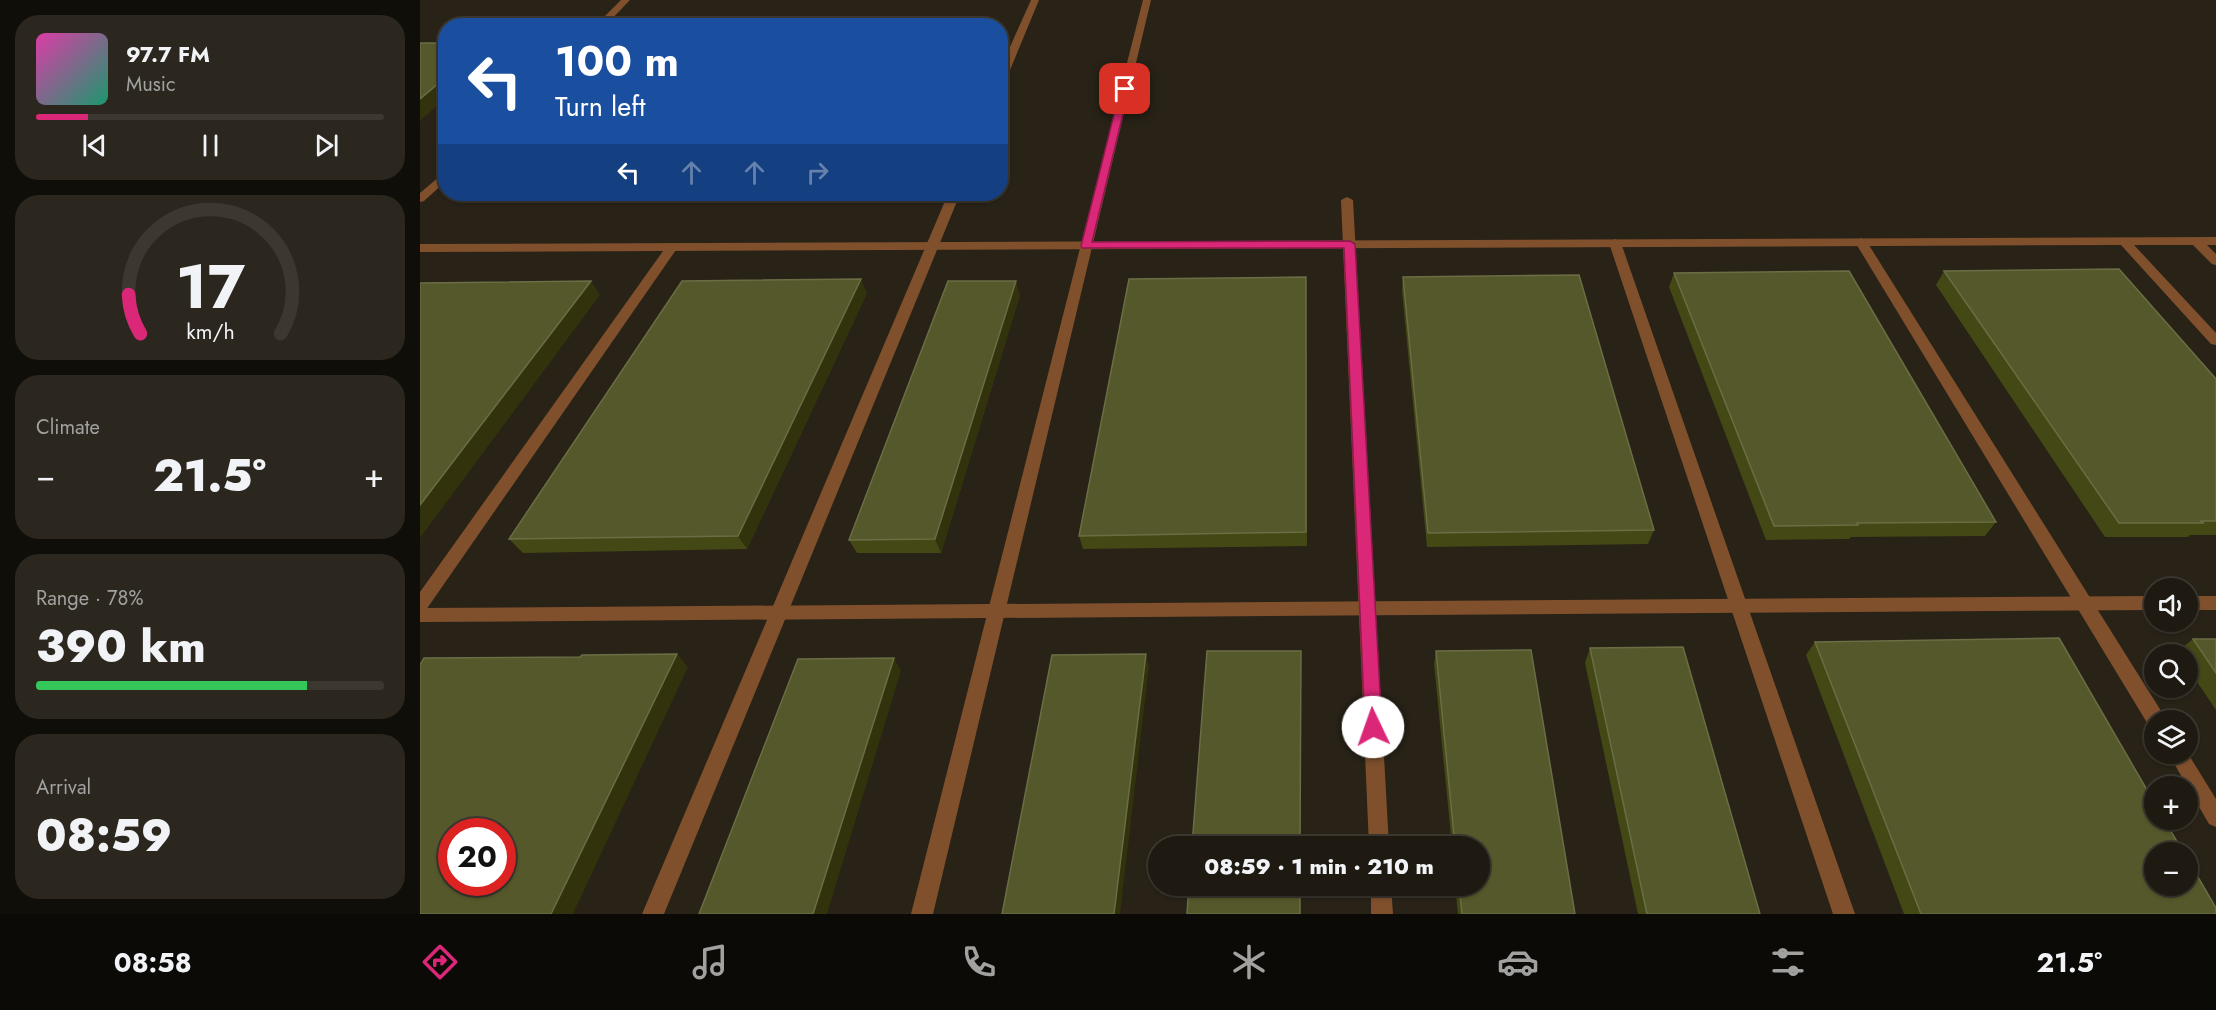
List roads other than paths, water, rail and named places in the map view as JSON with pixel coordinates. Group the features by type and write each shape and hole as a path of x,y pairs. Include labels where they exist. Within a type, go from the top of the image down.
{"street":[{"path":"607,18 626,0"},
{"path":"1008,63 1035,0"},
{"path":"922,914 1147,0"},
{"path":"420,199 438,182"},
{"path":"1347,200 1378,836"},
{"path":"653,914 951,201"},
{"path":"2124,241 2216,342"},
{"path":"2196,241 2216,261"},
{"path":"420,248 2216,241"},
{"path":"1861,242 2150,710"},
{"path":"1615,243 1844,914"},
{"path":"420,605 672,247"},
{"path":"420,615 2144,603"},
{"path":"2198,603 2216,603"},
{"path":"2183,764 2216,817"},
{"path":"1381,896 1382,914"}]}
